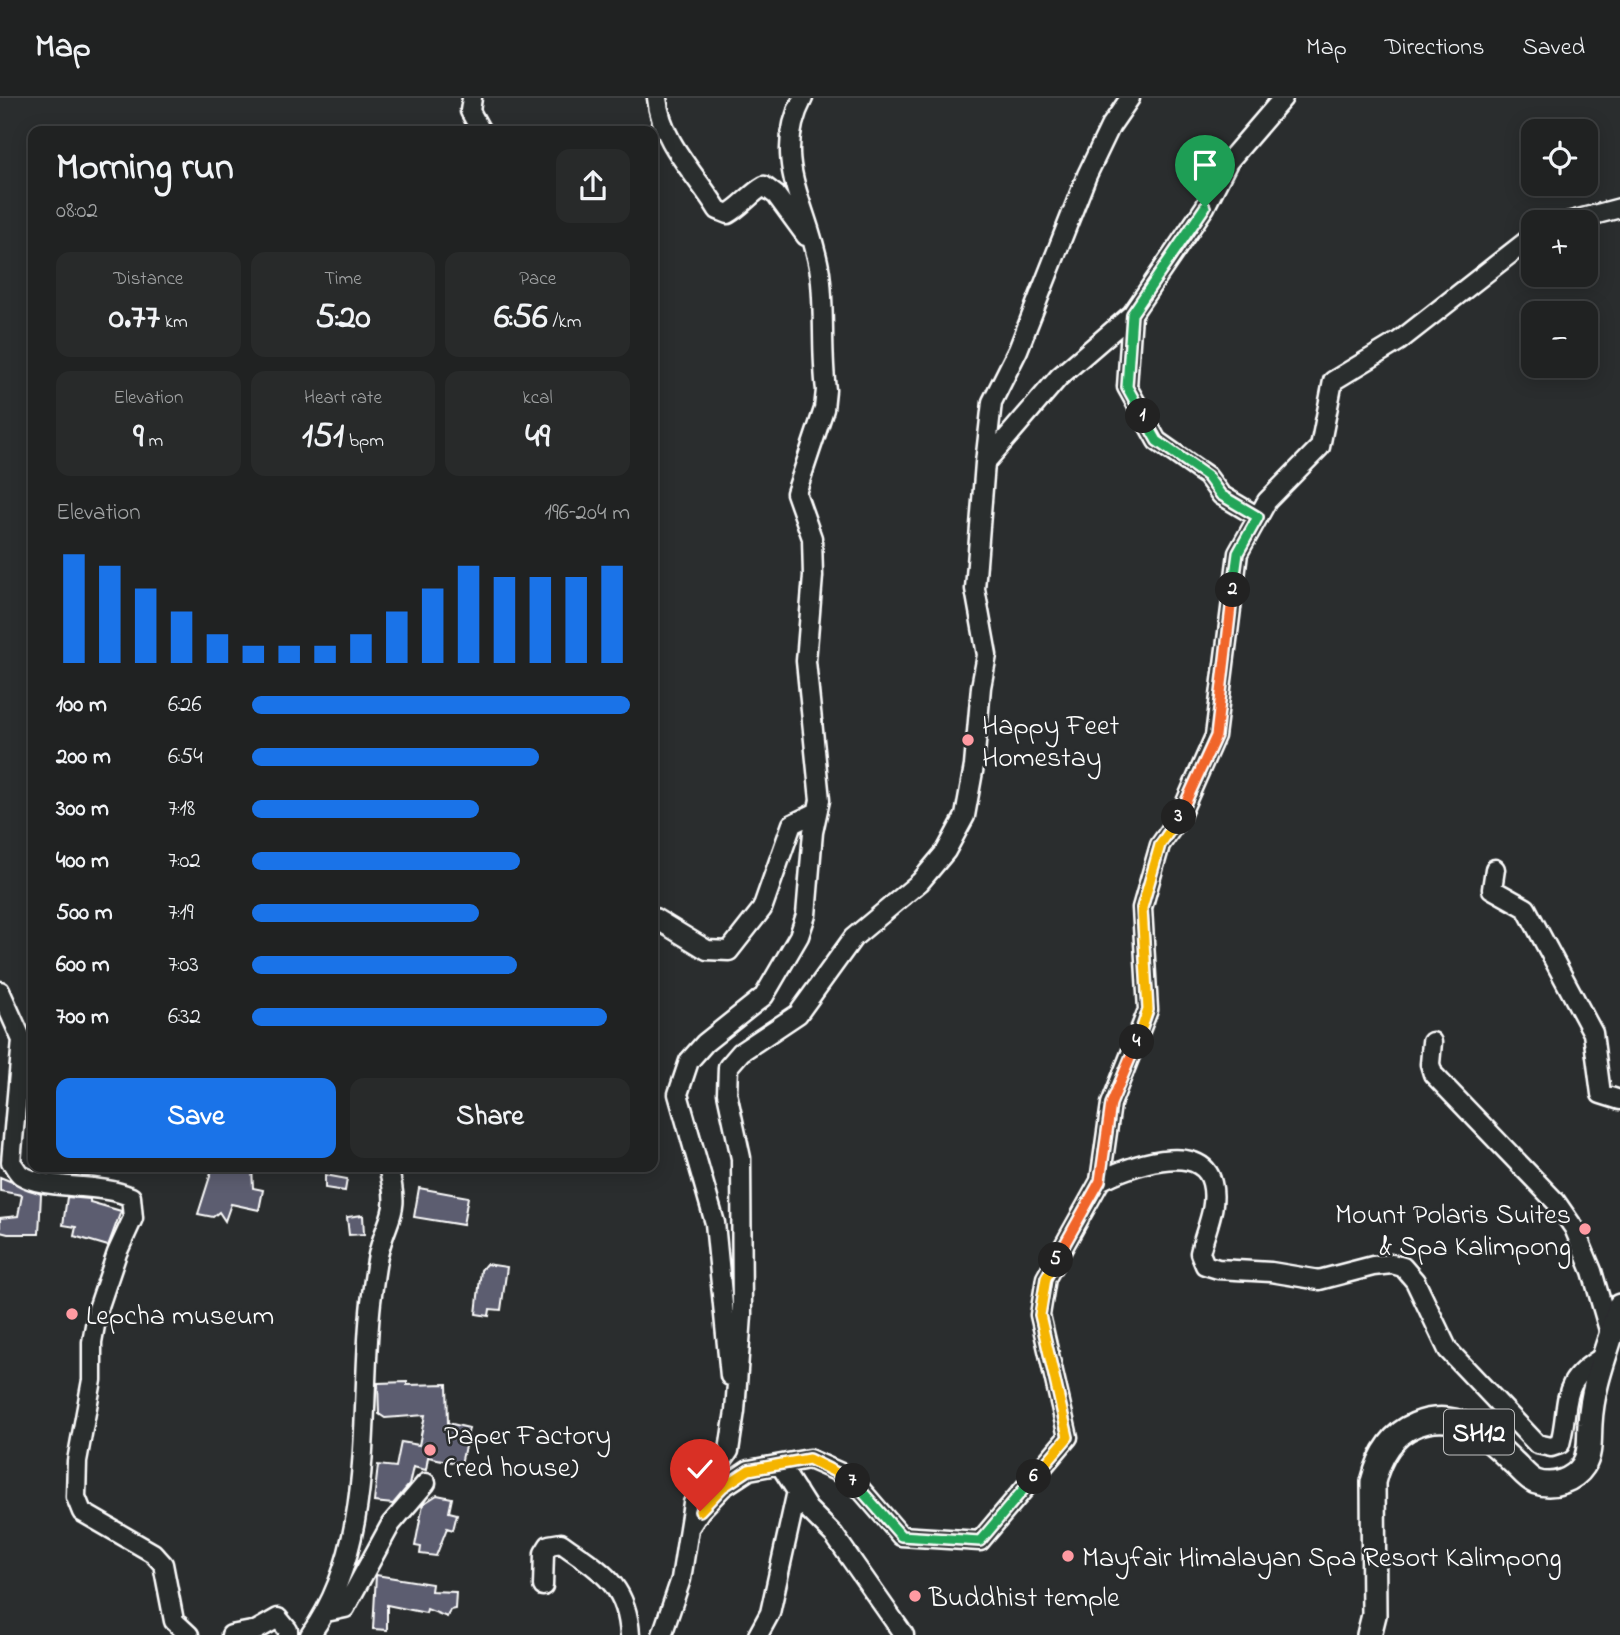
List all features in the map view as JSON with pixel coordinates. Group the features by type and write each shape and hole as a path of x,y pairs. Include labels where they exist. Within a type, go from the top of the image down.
{"main road":[{"name":"SH12","path":"1369,1635 1374,1615 1373,1482 1378,1465 1388,1447 1412,1426 1438,1420 1456,1420 1471,1426 1487,1438 1536,1482 1555,1484 1571,1479 1584,1466 1589,1450 1594,1392 1620,1306"}],"street":[{"path":"472,98 470,111 478,126"},
{"path":"657,98 659,118 677,153 718,210 728,214 738,208 750,194 764,186 776,194 815,247"},
{"path":"735,1411 715,1223 678,1094 689,1061 705,1043 764,996 799,936 806,915 819,774 812,738 806,661 813,576 811,538 796,493 824,410 826,390 821,338 822,294 815,247 789,165 792,124 803,98"},
{"path":"662,1635 681,1579 693,1503 729,1451 735,1411 742,1315 741,1184 738,1137 727,1093 728,1068 741,1052 798,1014 853,938 881,918 899,897 920,881 946,851 965,816 974,766 981,687 987,655 975,589 992,402 1018,350 1087,175 1110,127 1130,98"},
{"path":"985,463 1059,377 1132,314 1205,207 1228,162 1283,98"},
{"path":"1598,214 1620,208"},
{"path":"689,1528 700,1511 723,1487 749,1470 809,1459 850,1477 901,1536 980,1541 1068,1437 1040,1315 1046,1278 1100,1181 1111,1104 1148,1010 1142,908 1160,845 1179,818 1216,736 1238,553 1267,501 1320,447 1333,381 1399,341 1521,245"},
{"path":"1132,314 1127,387 1157,441 1207,476 1221,495 1258,517"},
{"path":"658,920 707,950 729,951 762,909 792,824 817,812"},
{"path":"1494,869 1492,889 1526,908 1593,1033 1601,1094 1620,1100"},
{"path":"0,990 22,1040 10,1162 21,1175 47,1182 116,1190 131,1197 133,1218 117,1253 98,1309 92,1342 92,1380 77,1461 76,1497 82,1511 153,1553 163,1564 174,1621 189,1635"},
{"path":"1100,1181 1116,1172 1146,1163 1178,1160 1197,1162 1206,1168 1212,1184 1212,1211 1200,1253 1205,1265 1218,1269 1319,1280 1373,1266 1392,1264 1403,1267 1415,1281 1448,1350 1537,1444 1551,1447 1560,1444 1564,1408 1571,1387 1581,1370 1607,1347 1592,1271 1574,1228 1556,1202 1523,1172 1433,1074 1430,1064 1432,1042"},
{"path":"310,1635 326,1612 345,1555 362,1485 371,1302 379,1253 393,1219 395,1202 389,1172"},
{"path":"780,1465 808,1509 834,1535 904,1635"},
{"path":"326,1612 345,1608 391,1524 425,1483"},
{"path":"758,1635 770,1613 797,1491"},
{"path":"543,1586 544,1553 549,1545 561,1544 617,1586 626,1607 630,1635"},
{"path":"231,1635 257,1630 278,1618 288,1630 288,1635"}],"building":[{"path":"211,1172 252,1172 253,1188 263,1190 259,1210 231,1204 225,1221 219,1212 213,1217 198,1214"},
{"path":"325,1175 347,1179 345,1191 325,1188"},
{"path":"0,1177 41,1194 39,1234 0,1232 0,1218 18,1216 22,1195 0,1191"},
{"path":"419,1188 468,1197 463,1225 414,1217"},
{"path":"67,1197 90,1199 90,1202 121,1211 108,1246 74,1236 76,1227 63,1225"},
{"path":"363,1215 364,1234 349,1235 347,1217"},
{"path":"486,1264 507,1267 501,1310 490,1309 489,1316 476,1314 481,1270"},
{"path":"407,1382 407,1385 447,1384 448,1423 469,1428 461,1464 428,1457 426,1470 413,1467 409,1485 393,1504 374,1502 378,1465 396,1467 401,1442 419,1445 425,1415 385,1418 379,1414 378,1383"},
{"path":"437,1495 452,1498 449,1512 457,1514 453,1530 447,1528 436,1556 420,1554 421,1547 415,1546 423,1504"},
{"path":"376,1575 432,1584 431,1591 456,1592 455,1609 450,1610 447,1617 427,1609 426,1613 387,1605 387,1630 373,1629"}],"place":[{"name":"Happy Feet Homestay","path":"968,740"},
{"name":"Mount Polaris Suites & Spa Kalimpong","path":"1585,1229"},
{"name":"Lepcha museum","path":"72,1314"},
{"name":"Paper Factory (red house)","path":"430,1450"},
{"name":"Mayfair Himalayan Spa Resort Kalimpong","path":"1068,1556"},
{"name":"Buddhist temple","path":"915,1596"}],"route":[{"path":"700,1511 723,1487 749,1470 809,1459 850,1477 901,1536 980,1541 1068,1437 1040,1315 1046,1278 1100,1181 1111,1104 1148,1010 1147,957 1142,908 1160,845 1179,818 1216,736 1238,553 1258,517 1221,495 1207,476 1157,441 1127,387 1132,314 1205,207"}]}
